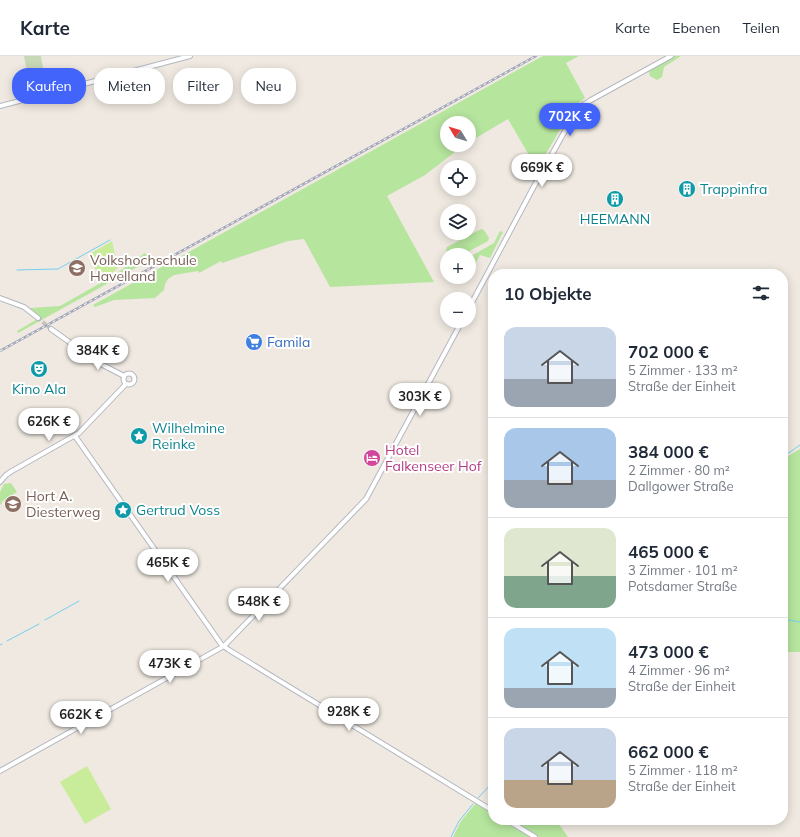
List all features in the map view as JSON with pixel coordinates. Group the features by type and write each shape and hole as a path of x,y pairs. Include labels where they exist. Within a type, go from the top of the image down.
{"street":[{"path":"0,106 190,56"},
{"path":"490,269 528,196 575,114 583,105 591,100 670,56"},
{"path":"476,295 488,272"},
{"path":"0,298 24,307 38,318"},
{"path":"0,770 224,646 366,499 458,328"},
{"path":"0,482 12,471 75,436 126,384 132,384 135,379 131,374 124,376 95,360 51,329"},
{"path":"124,376 124,381 126,384"},
{"path":"75,436 214,635 224,646 488,808"},
{"path":"515,825 535,837"}],"green space":[{"path":"24,56 41,56 43,68 26,68"},
{"path":"543,56 579,56 566,63 585,98 571,111 537,169 508,119 476,138 476,116 440,116 440,152 455,152 444,160 440,160 440,163 425,175 387,196 434,282 330,287 304,239 288,241 222,263 221,261 199,273 198,271 174,275 168,279 164,290 155,298 114,300 95,307 93,305"},
{"path":"674,56 681,56 664,67 662,77 657,80 650,76 650,69"},
{"path":"481,229 484,230 489,238 488,241 475,248 447,248 460,240 476,240 476,232"},
{"path":"500,231 503,232 490,258 480,255 476,263 476,253 494,243"},
{"path":"112,241 118,268 109,276 101,280 88,255"},
{"path":"145,253 150,260 18,333 17,331 41,317 30,308 60,306 113,276"},
{"path":"800,449 800,652 788,652 788,456"},
{"path":"11,483 17,492 1,502 2,503 0,505 0,492 4,484"},
{"path":"87,766 111,809 85,824 60,782"},
{"path":"476,803 488,810 488,825 512,825 531,837 453,837 461,821"},
{"path":"520,825 560,825 568,837 539,837"}],"waterway":[{"path":"17,270 58,269 110,240"},
{"path":"788,453 800,445"},
{"path":"45,620 79,601"},
{"path":"788,620 800,622"},
{"path":"7,641 39,624"},
{"path":"478,798 488,787"},
{"path":"451,837 459,821 473,804"}],"tunnel":[{"path":"38,318 51,329"}],"railway":[{"path":"0,351 536,56"}],"place":[{"name":"Trappinfra","path":"687,189"},
{"name":"HEEMANN","path":"615,199"},
{"name":"Volkshochschule Havelland","path":"77,268"},
{"name":"Famila","path":"254,342"},
{"name":"Kino Ala","path":"39,369"},
{"name":"Wilhelmine Reinke","path":"139,436"},
{"name":"Hotel Falkenseer Hof","path":"372,458"},
{"name":"Hort A. Diesterweg","path":"13,504"},
{"name":"Gertrud Voss","path":"123,510"}]}
